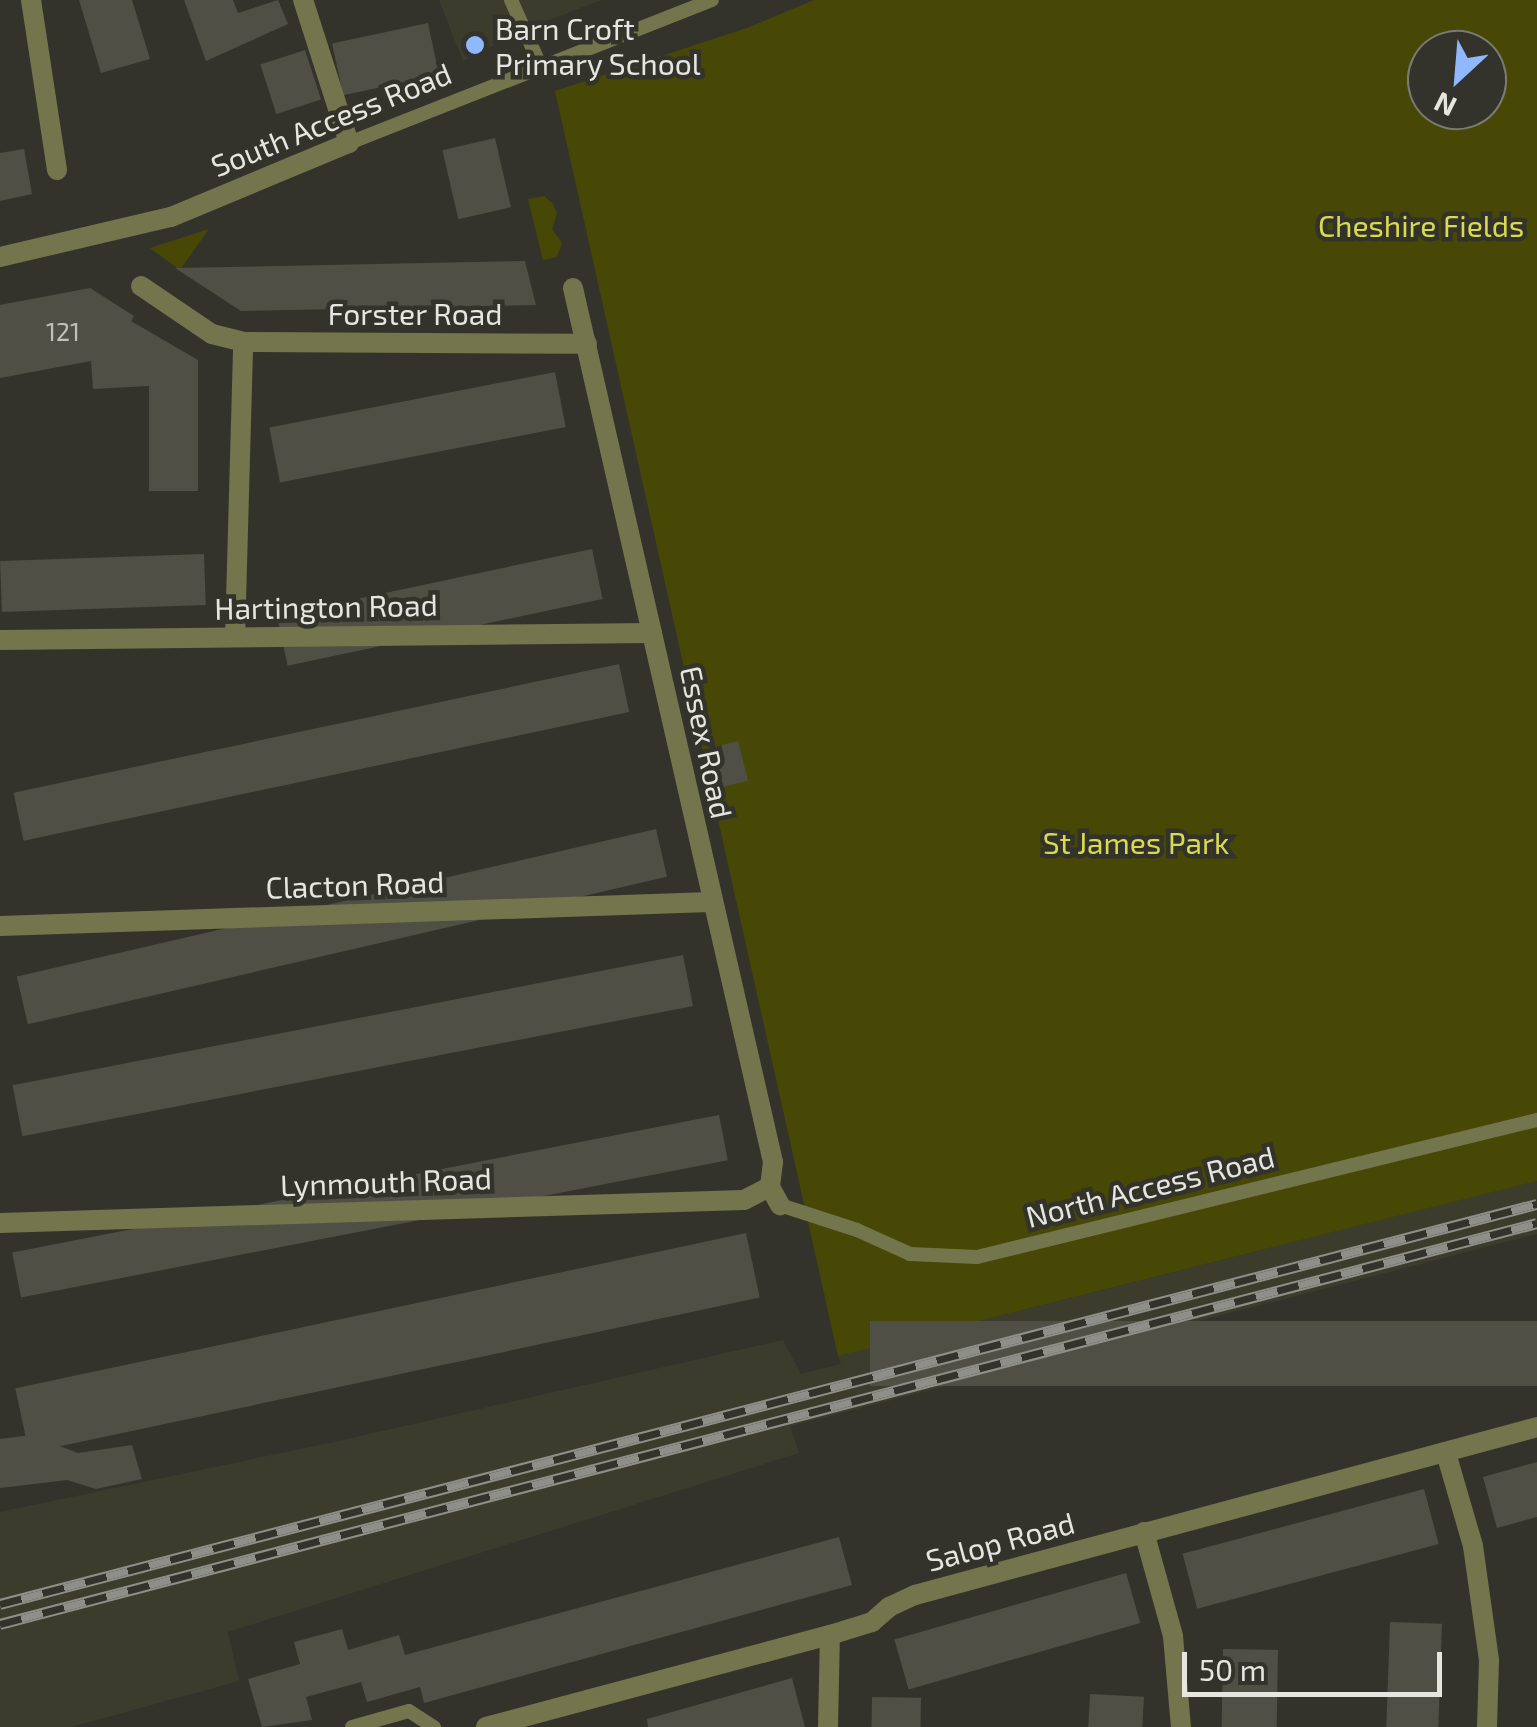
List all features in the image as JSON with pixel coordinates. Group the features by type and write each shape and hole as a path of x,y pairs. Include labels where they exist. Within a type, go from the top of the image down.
{"street":[{"path":"30,0 57,170"},
{"path":"304,0 349,143"},
{"name":"South Access Road","path":"0,257 171,217 349,143"},
{"name":"Forster Road","path":"141,286 212,334 243,342 588,344"},
{"name":"Essex Road","path":"573,288 773,1162 775,1196"},
{"path":"235,637 243,342"},
{"name":"Hartington Road","path":"0,640 652,633"},
{"name":"Clacton Road","path":"0,926 711,902"},
{"name":"Lynmouth Road","path":"0,1223 775,1196"},
{"name":"Salop Road","path":"486,1727 830,1636 872,1622 889,1607 915,1595 1537,1427"},
{"path":"1446,1452 1473,1546 1488,1660 1487,1727"},
{"path":"1144,1532 1173,1636 1181,1727"},
{"path":"828,1727 830,1636"}],"lane":[{"path":"511,0 541,67"},
{"name":"South Access Road","path":"349,143 712,0"},
{"name":"North Access Road","path":"775,1196 910,1254 977,1257 1537,1120"},
{"path":"352,1727 410,1712 434,1727"}],"shaded area":[{"name":"Barn Croft Primary School","path":"439,0 601,0 524,30 463,61"},
{"path":"1537,1181 1537,1234 790,1426 799,1453 228,1632 239,1681 71,1727 0,1727 0,1512 339,1441 783,1340 801,1374 841,1364 838,1356"}],"green space":[{"name":"St James Park","path":"814,0 1537,0 1537,1181 838,1356 555,91 747,28"},
{"path":"544,196 557,214 552,229 562,243 557,257 543,260 528,199"},
{"path":"209,229 180,270 150,248"}],"building":[{"path":"79,0 132,0 150,59 101,73"},
{"path":"184,0 233,0 238,13 278,0 288,24 206,61"},
{"path":"428,23 439,75 343,95 332,43"},
{"path":"305,50 321,99 276,114 260,65"},
{"path":"495,138 511,207 458,219 442,150"},
{"path":"24,149 32,194 0,201 0,153"},
{"path":"525,261 536,305 241,311 175,268"},
{"path":"90,288 134,316 131,321 198,360 198,491 149,491 149,386 93,389 91,361 0,378 0,305"},
{"path":"555,372 566,427 280,482 269,428"},
{"path":"592,549 603,599 288,666 277,616"},
{"path":"204,554 206,605 2,612 0,561"},
{"path":"619,664 629,712 24,841 14,793"},
{"path":"738,741 748,781 722,787 712,748"},
{"path":"656,829 667,877 28,1024 17,977"},
{"path":"683,955 693,1006 22,1136 13,1085"},
{"path":"719,1115 728,1160 21,1298 12,1252"},
{"path":"746,1233 760,1298 29,1453 15,1388"},
{"path":"870,1321 1537,1321 1537,1386 870,1386"},
{"path":"31,1435 78,1453 132,1445 142,1479 96,1489 67,1480 0,1488 0,1439"},
{"path":"1537,1462 1537,1517 1497,1528 1483,1477"},
{"path":"1424,1489 1439,1544 1197,1609 1183,1554"},
{"path":"839,1537 852,1585 424,1703 420,1687 367,1702 361,1682 306,1697 312,1720 262,1727 248,1679 300,1664 294,1642 342,1629 348,1650 399,1635 405,1655"},
{"path":"1126,1573 1140,1623 909,1689 894,1639"},
{"path":"1390,1622 1442,1624 1438,1727 1386,1727"},
{"path":"1223,1649 1278,1650 1277,1727 1222,1727"},
{"path":"792,1678 805,1727 648,1727 647,1719"},
{"path":"1090,1694 1144,1697 1142,1727 1088,1727"},
{"path":"872,1697 921,1698 920,1727 871,1727"}],"railway":[{"path":"0,1604 1537,1204"},
{"path":"0,1624 1537,1223"}],"place":[{"name":"Barn Croft Primary School","path":"475,45"}],"park label":[{"name":"Cheshire Fields","path":"1421,225"}]}
